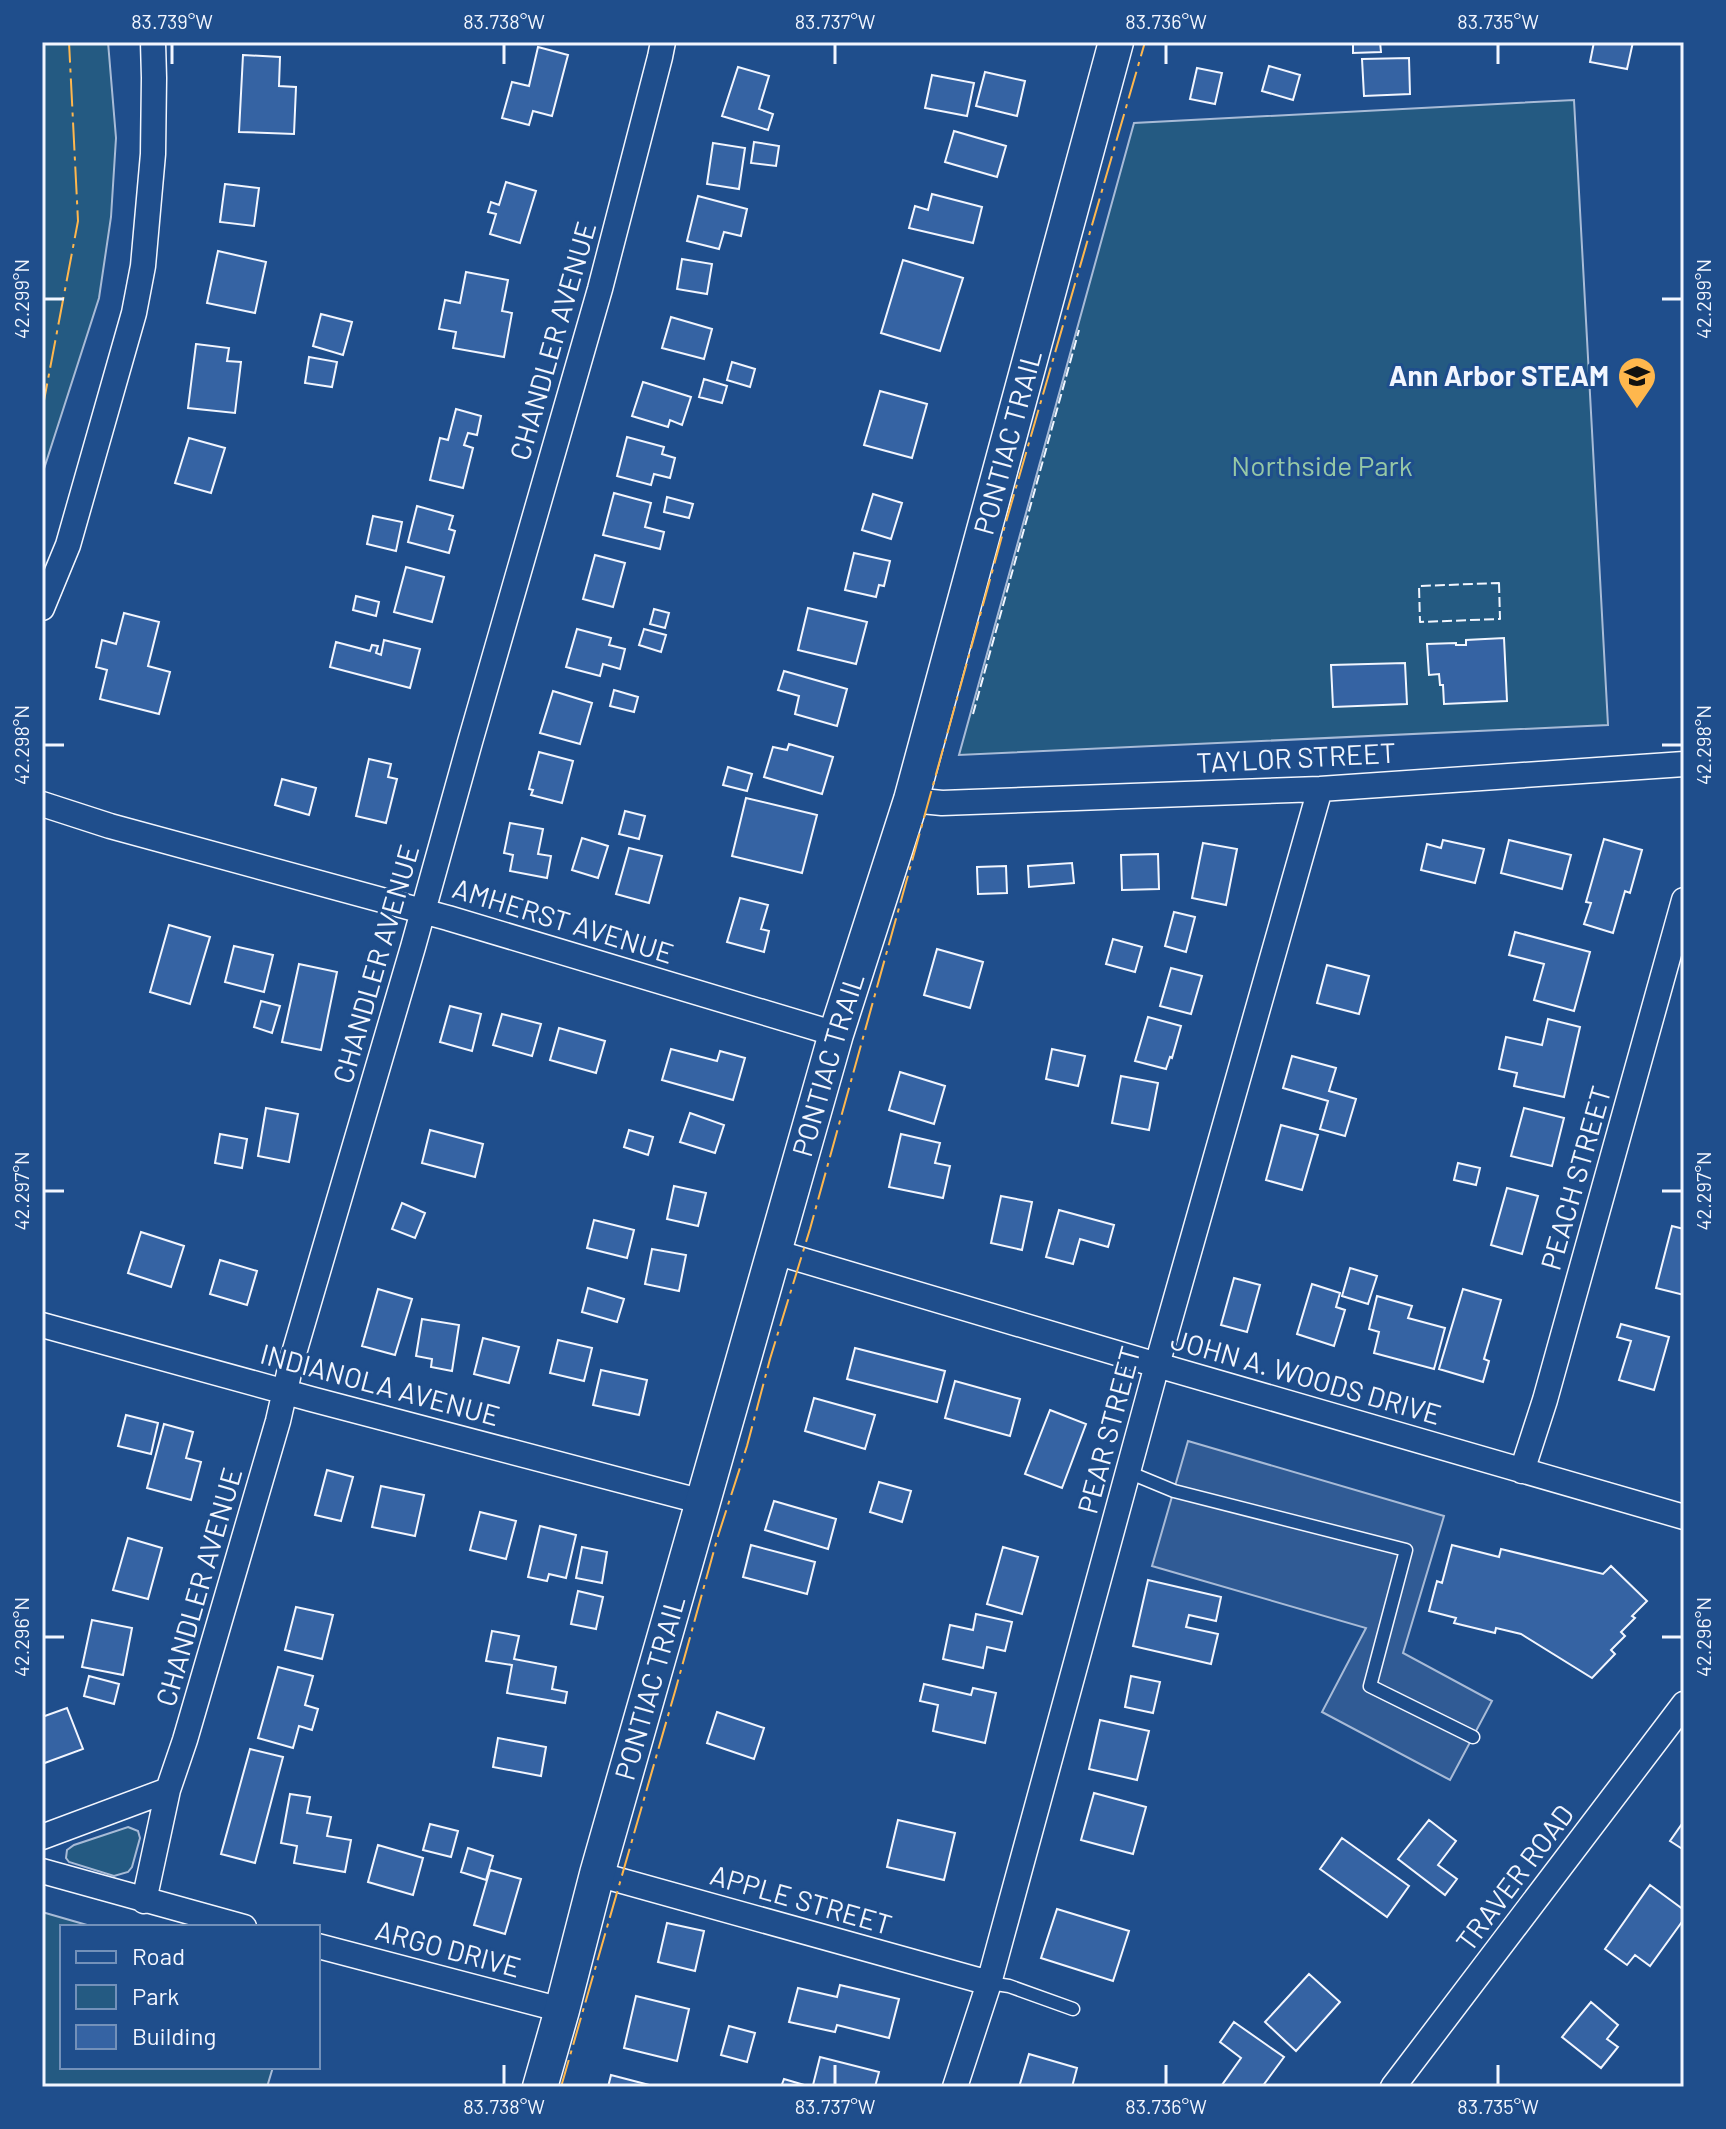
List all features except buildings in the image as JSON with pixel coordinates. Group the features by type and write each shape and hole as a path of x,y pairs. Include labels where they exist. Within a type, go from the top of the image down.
{"main road":[{"name":"PONTIAC TRAIL","path":"540,2087 597,1874 836,1034 911,800 1116,42"}],"street":[{"path":"42,608 68,545 134,313 143,266 153,154 153,42"},
{"name":"CHANDLER AVENUE","path":"144,1901 168,1790 190,1725 278,1421 284,1391 600,289 663,42"},
{"name":"TAYLOR STREET","path":"911,800 957,803 1320,789 1684,764"},
{"name":"PEAR STREET","path":"955,2087 989,1983 1157,1365 1320,789"},
{"name":"AMHERST AVENUE","path":"42,804 110,826 423,911 836,1034"},
{"name":"PEACH STREET","path":"1522,1471 1545,1400 1684,900"},
{"name":"JOHN A. WOODS DRIVE","path":"775,1252 1684,1517"},
{"name":"INDIANOLA AVENUE","path":"42,1325 703,1502"},
{"name":"TRAVER ROAD","path":"1393,2087 1684,1704"},
{"path":"42,1837 168,1790"},
{"path":"42,1871 236,1925"},
{"name":"APPLE STREET","path":"597,1874 989,1983"},
{"name":"ARGO DRIVE","path":"320,1947 562,2010"}],"lane":[{"path":"1128,1472 1174,1491 1406,1550 1370,1686 1473,1737"},
{"path":"989,1983 1009,1986 1073,2009"}],"green space":[{"path":"42,42 108,42 116,138 111,217 99,298 42,475"},
{"name":"Northside Park","path":"1574,100 1608,725 959,755 1134,123"},
{"path":"128,1827 138,1831 140,1838 128,1872 114,1876 69,1862 66,1858 67,1850 74,1845"},
{"path":"42,1912 87,1925 60,1925 60,2069 272,2069 267,2087 42,2087"}],"shaded area":[{"path":"1188,1441 1444,1516 1403,1653 1492,1701 1450,1780 1322,1712 1366,1628 1152,1566"}],"fence":[{"path":"973,714 1079,330"},
{"path":"1499,583 1500,619 1420,622 1419,586 1499,583"}],"power":[{"path":"42,411 78,221 69,42"},
{"path":"561,2087 718,1536 810,1229 1004,529 1145,42"}],"place":[{"name":"Ann Arbor STEAM","path":"1637,410"}]}
